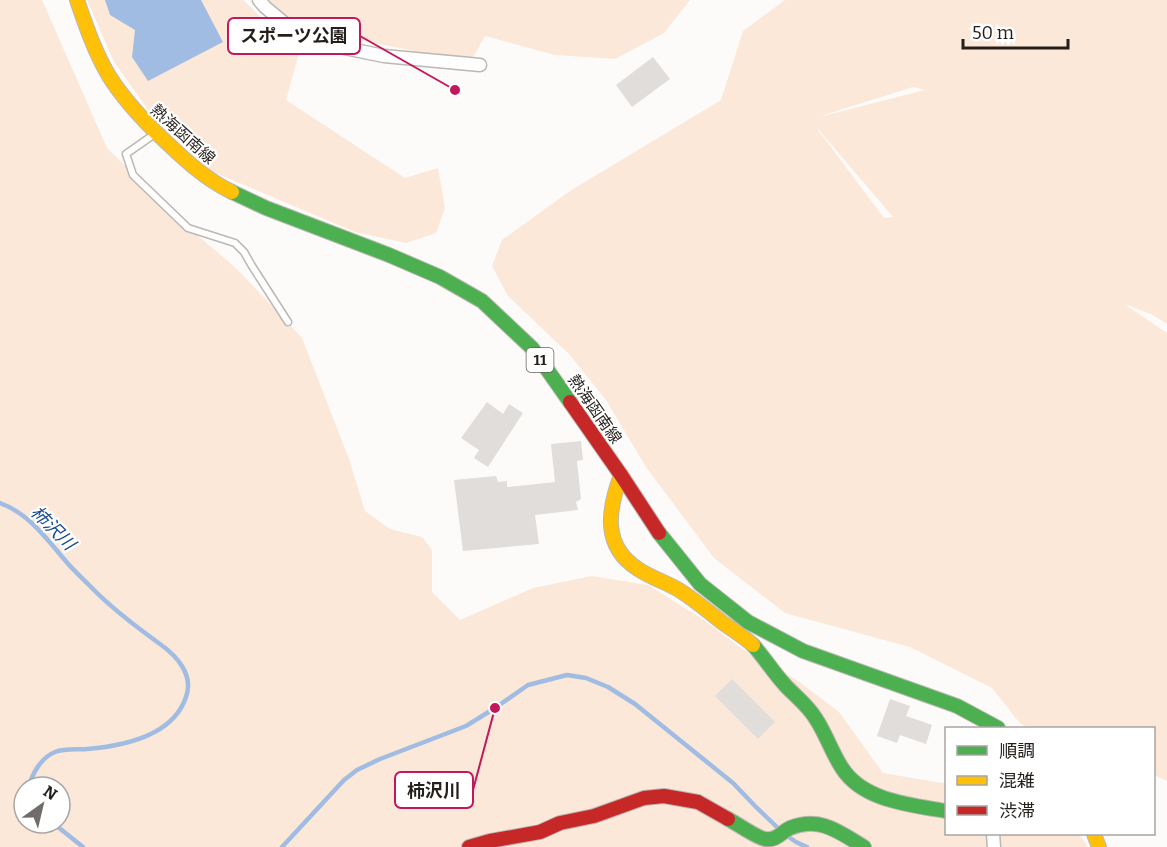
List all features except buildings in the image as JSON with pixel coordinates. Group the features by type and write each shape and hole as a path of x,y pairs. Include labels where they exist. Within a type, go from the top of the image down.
{"main road":[{"name":"熱海函南線","path":"77,0 95,49 109,76 135,112 189,164 218,185 266,208 440,277 482,301 509,325 532,348 663,539 700,584 748,622 803,651 957,705 995,727"},
{"path":"621,475 612,497 610,517 612,537 619,551 632,566 685,594 753,645 784,684 816,718 845,774 856,785 872,794 945,811"},
{"path":"469,847 540,832 560,823 594,816 644,798 664,796 698,802 764,839 777,838 788,829 809,823 823,825 864,847"}],"street":[{"path":"259,0 295,32 315,42 384,56 480,65"}],"lane":[{"path":"156,133 126,154 133,175 188,228 235,243 244,252 288,322"}],"shaded area":[{"path":"0,0 42,0 107,148 183,223 237,269 302,338 349,459 365,511 390,529 422,537 432,550 432,592 460,620 533,588 592,576 648,585 701,618 751,655 797,680 839,712 883,773 945,782 945,835 1080,835 1088,847 0,847"},
{"path":"87,0 243,0 299,53 286,100 405,178 438,168 445,208 436,233 406,243 355,232 211,171 151,114 114,62"},
{"path":"266,0 690,0 664,33 615,59 555,55 485,36 469,62 310,30 272,9"},
{"path":"785,0 1167,0 1167,324 1151,314 1124,304 1167,333 1167,781 1155,775 1155,727 1026,727 992,688 910,647 785,613 714,558 646,467 606,400 569,354 508,296 492,266 502,240 570,191 721,100 743,31","holes":["913,87 925,90 823,116","819,130 893,217 884,218"]}],"water":[{"path":"105,0 201,0 223,42 148,81 132,57 135,30 110,15"}],"waterway":[{"name":"柿沢川","path":"0,503 28,520 73,570 106,602 172,654 178,660 188,681 186,697 179,710 158,730 131,742 55,752 38,766 33,775"},
{"name":"柿沢川","path":"282,847 344,780 357,770 466,726 528,685 567,675 586,678 608,687 635,704 733,783 780,830"},
{"name":"柿沢川","path":"68,835 83,847"},
{"name":"柿沢川","path":"786,835 807,847"}],"traffic: fast":[{"path":"232,192 266,208 440,277 482,301 532,348 570,402"},
{"path":"659,533 700,584 748,622 803,651 957,706 996,727"},
{"path":"753,645 781,680 813,714 838,762 851,779 862,788 889,800 945,811"},
{"path":"728,819 765,839 776,837 790,828 801,825 820,825 838,831 864,847"}],"traffic: slow":[{"path":"77,0 99,58 127,101 148,125 187,161 204,175 232,192"},
{"path":"621,475 611,514 613,538 618,550 638,569 685,594 753,645"},
{"path":"1094,835 1099,847"}],"traffic: jam":[{"path":"570,402 659,533"},
{"path":"469,847 540,832 560,823 594,816 644,798 664,796 698,802 728,819"}],"place":[{"name":"スポーツ公園","path":"455,90"},
{"name":"柿沢川","path":"495,708"}]}
